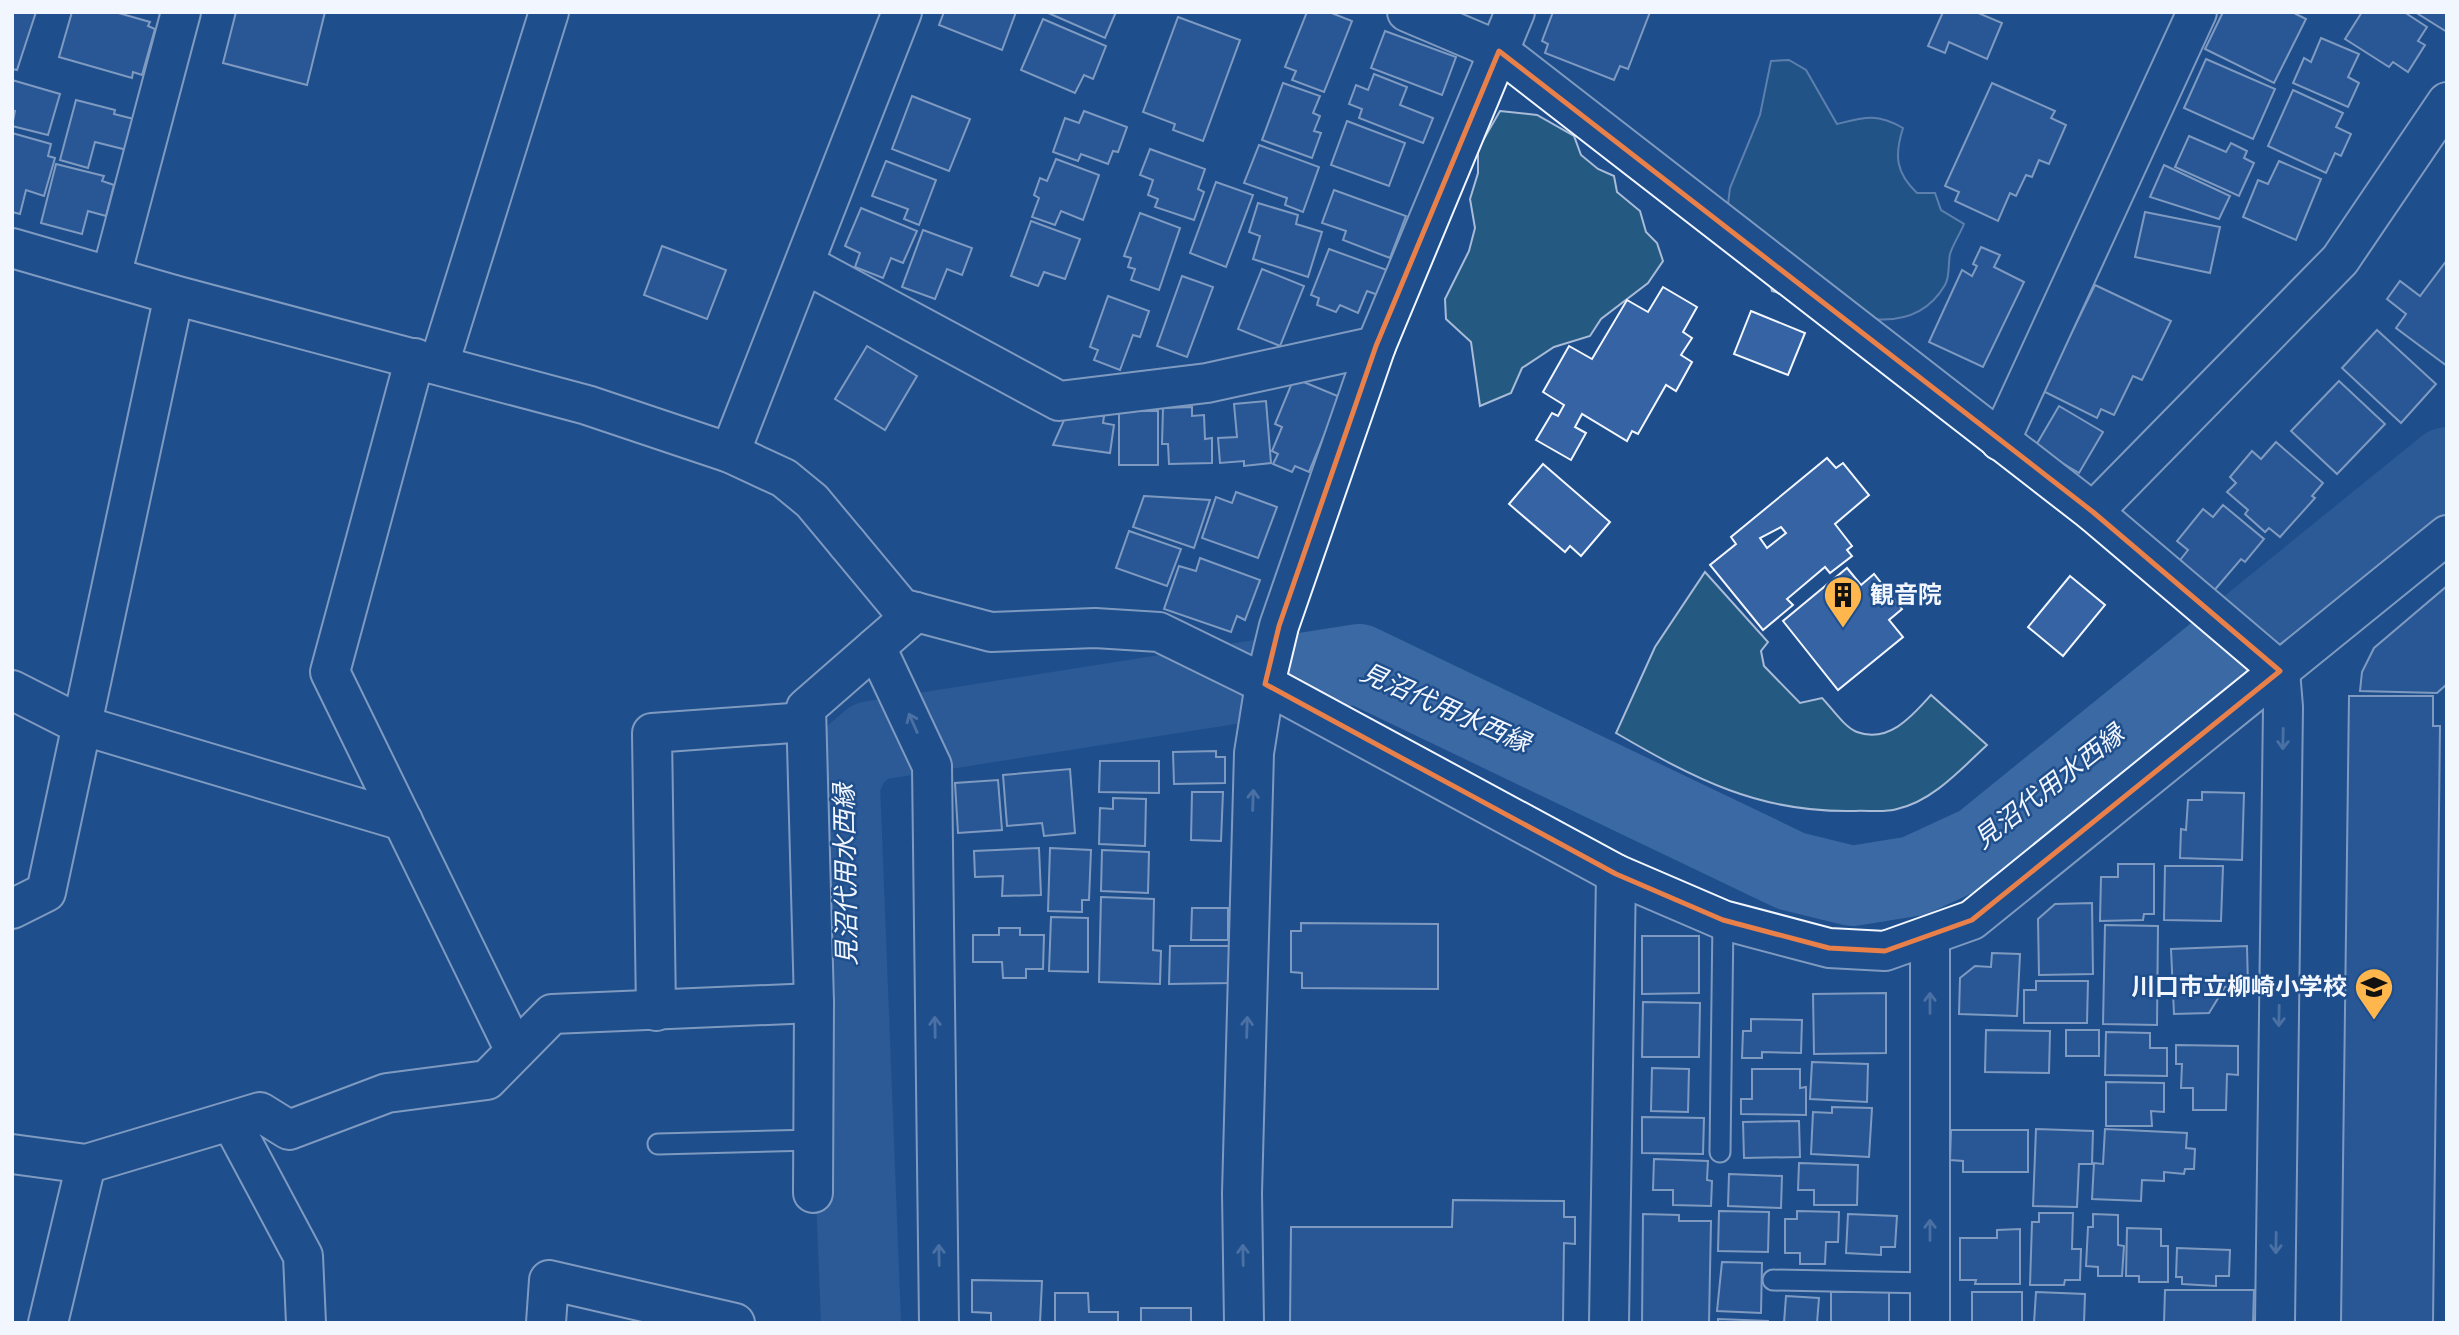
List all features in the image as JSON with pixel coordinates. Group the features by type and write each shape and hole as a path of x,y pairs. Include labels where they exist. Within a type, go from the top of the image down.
{"street":[{"path":"111,276 181,12"},
{"path":"514,1051 330,672 427,361 549,12"},
{"path":"730,453 902,12"},
{"path":"1407,12 1499,51 2093,512 2274,666 2283,707 2275,1323"},
{"path":"1244,1323 1242,1193 1254,753 1265,684 1279,626 1376,346 1515,12"},
{"path":"2000,442 2197,12"},
{"path":"2093,512 2340,260 2447,102"},
{"path":"12,248 174,295 587,405 730,453 784,478 812,501 901,608 991,632 1095,628 1159,632 1265,684 1616,873 1723,920 1829,948 1885,951 1930,937 1972,919 2274,666 2447,535"},
{"path":"805,264 1059,401 1207,383 1376,346"},
{"path":"12,909 46,892 174,295"},
{"path":"813,1193 814,1003 806,708 916,612"},
{"path":"876,648 894,681 932,766 939,1323"},
{"path":"12,690 81,725 404,821"},
{"path":"656,1011 652,733 806,722"},
{"path":"1609,1323 1616,873"},
{"path":"1930,937 1930,1323"},
{"path":"12,1154 86,1164 232,1123 260,1112 289,1130 387,1093 486,1080 552,1014 814,1003"},
{"path":"232,1123 303,1256 306,1323"},
{"path":"48,1323 86,1164"},
{"path":"546,1323 549,1280 735,1323"}],"lane":[{"path":"1720,1152 1723,920"},
{"path":"658,1144 814,1140"},
{"path":"1773,1280 1930,1283"}],"highlighted area":[{"path":"1499,51 2093,512 2280,671 1972,920 1885,951 1829,948 1723,920 1616,874 1265,684 1279,626 1376,346"}],"shaded area":[{"path":"1789,60 1806,70 1837,124 1878,118 1903,128 1898,156 1901,171 1910,186 1917,193 1935,193 1941,210 1964,224 1950,254 1945,285 1929,305 1909,315 1888,319 1864,318 1772,291 1757,237 1736,219 1728,204 1730,188 1760,115 1771,61"},
{"path":"1500,111 1537,115 1574,136 1581,155 1598,169 1614,176 1617,192 1640,211 1646,232 1657,243 1663,261 1648,283 1601,319 1590,336 1554,347 1522,368 1511,393 1480,406 1471,342 1446,319 1445,299 1469,251 1475,228 1470,199 1478,173 1478,149"},
{"path":"1705,572 1768,642 1761,651 1764,666 1800,703 1822,698 1852,730 1869,735 1890,731 1899,726 1931,695 1987,745 1946,783 1910,805 1887,811 1820,810 1788,806 1729,790 1673,765 1616,733 1655,647"}],"building":[{"path":"12,12 36,12 17,70 12,69"},
{"path":"72,12 115,12 150,22 148,26 155,29 142,75 133,72 132,78 59,57"},
{"path":"236,12 325,12 307,85 223,63"},
{"path":"944,12 1016,12 1002,50 939,25"},
{"path":"1046,12 1116,12 1105,38"},
{"path":"1307,12 1329,12 1352,21 1324,92 1292,80 1296,71 1285,67"},
{"path":"1553,12 1650,12 1628,69 1620,66 1614,80 1545,53 1548,44 1542,41"},
{"path":"1943,12 1976,12 2002,23 1987,59 1949,42 1945,53 1928,46"},
{"path":"2223,12 2292,12 2306,19 2274,83 2205,49"},
{"path":"2362,12 2404,12 2427,27 2418,41 2425,45 2408,72 2393,62 2389,67 2345,39"},
{"path":"2415,12 2447,12 2447,32"},
{"path":"1178,17 1240,40 1203,141 1173,130 1175,124 1143,112"},
{"path":"1043,19 1106,46 1093,79 1084,75 1075,93 1021,70"},
{"path":"1385,31 1456,57 1442,95 1371,68"},
{"path":"2321,38 2359,54 2348,77 2359,83 2348,107 2293,83 2304,58 2311,62"},
{"path":"2206,59 2275,89 2253,139 2184,108"},
{"path":"1374,74 1407,87 1400,105 1433,118 1423,143 1359,118 1362,109 1349,104 1356,85 1368,90"},
{"path":"12,80 60,94 48,135 12,126 15,111 12,110"},
{"path":"1283,83 1320,96 1313,113 1320,116 1314,131 1321,133 1312,158 1262,140"},
{"path":"1992,83 2055,111 2051,118 2066,125 2049,164 2039,160 2032,177 2026,175 2016,196 2010,193 1998,221 1955,201 1959,192 1945,186"},
{"path":"2293,90 2343,113 2336,127 2351,134 2341,156 2335,153 2326,173 2268,146"},
{"path":"912,96 970,119 949,171 892,149"},
{"path":"76,100 115,110 114,114 134,119 127,150 95,142 88,168 60,160"},
{"path":"1084,111 1127,127 1118,152 1113,151 1108,164 1081,154 1078,161 1053,152 1065,118 1079,123"},
{"path":"1347,121 1405,143 1389,186 1331,165"},
{"path":"12,133 51,144 48,156 55,158 44,196 26,190 20,214 12,212"},
{"path":"2189,136 2226,152 2231,143 2247,151 2244,158 2254,163 2239,196 2175,167"},
{"path":"1259,145 1319,167 1303,212 1285,205 1287,198 1244,183"},
{"path":"1150,149 1205,169 1198,189 1204,192 1194,220 1155,207 1158,199 1148,195 1153,180 1140,175"},
{"path":"1056,159 1099,175 1083,220 1061,211 1055,225 1032,217 1039,198 1034,195 1040,178 1047,181"},
{"path":"886,161 936,180 919,225 904,219 908,209 872,196"},
{"path":"2279,161 2321,179 2296,240 2243,217 2258,180 2268,184"},
{"path":"56,164 104,176 102,181 114,185 106,216 88,211 82,234 41,223"},
{"path":"2164,165 2230,196 2219,219 2150,197"},
{"path":"1216,182 1253,195 1226,267 1190,253"},
{"path":"1334,190 1406,216 1390,258 1343,240 1346,231 1322,223"},
{"path":"1258,203 1298,215 1296,224 1322,232 1308,277 1253,259 1260,236 1249,232"},
{"path":"861,208 917,231 903,263 891,258 883,278 855,267 860,253 845,246"},
{"path":"2145,212 2220,227 2210,273 2135,257"},
{"path":"1140,213 1180,228 1159,290 1131,280 1135,269 1128,267 1131,258 1124,256"},
{"path":"1031,221 1080,239 1065,279 1044,272 1038,286 1011,276"},
{"path":"923,230 972,248 962,275 947,269 935,299 902,287"},
{"path":"662,246 726,270 707,319 644,295"},
{"path":"1981,247 2000,255 1994,267 2024,282 1983,367 1929,342 1962,270 1972,276 1977,266 1973,264"},
{"path":"1329,249 1387,270 1378,295 1367,291 1358,313 1340,305 1336,312 1317,305 1319,298 1311,295"},
{"path":"2447,260 2447,366 2396,328 2406,314 2387,299 2400,281 2420,296"},
{"path":"1262,269 1304,286 1280,346 1238,329"},
{"path":"1182,276 1213,287 1187,357 1157,346"},
{"path":"2095,285 2171,321 2142,380 2133,376 2114,415 2101,409 2097,418 2043,391"},
{"path":"1663,287 1697,307 1683,332 1692,338 1681,355 1692,362 1676,391 1666,385 1638,434 1632,431 1627,441 1582,414 1575,427 1586,433 1571,460 1536,440 1552,413 1558,416 1564,405 1543,392 1569,346 1592,359 1627,300 1648,312"},
{"path":"1108,296 1149,311 1140,337 1133,335 1120,370 1094,360 1098,350 1090,347"},
{"path":"1751,311 1805,333 1788,375 1734,354"},
{"path":"2377,330 2436,384 2401,423 2342,368"},
{"path":"867,346 917,376 885,430 835,399"},
{"path":"1294,378 1340,397 1309,472 1295,466 1292,472 1273,464 1278,454 1272,451 1282,427 1275,424"},
{"path":"2339,381 2385,424 2337,474 2291,431"},
{"path":"1266,401 1271,463 1244,466 1244,461 1220,463 1218,438 1237,437 1234,404"},
{"path":"2059,406 2103,432 2079,473 2035,447"},
{"path":"1192,407 1192,416 1204,415 1205,439 1212,438 1212,463 1169,464 1168,444 1162,444 1163,408"},
{"path":"1068,411 1104,416 1103,423 1114,425 1110,453 1053,445"},
{"path":"1119,411 1158,411 1158,465 1119,465"},
{"path":"2276,442 2323,483 2312,496 2315,498 2280,537 2269,528 2265,532 2245,514 2248,510 2227,492 2236,483 2230,477 2252,451 2261,459"},
{"path":"1827,458 1836,468 1843,463 1869,495 1835,524 1852,546 1847,550 1852,556 1830,573 1825,567 1787,599 1793,605 1763,630 1710,565 1736,544 1731,537","holes":["1781,527 1786,533 1767,548 1760,538"]},
{"path":"1543,464 1610,522 1581,556 1570,546 1565,552 1509,504"},
{"path":"1236,492 1277,507 1258,558 1202,538 1216,497 1232,503"},
{"path":"1144,496 1210,500 1194,548 1133,527"},
{"path":"2223,505 2264,539 2245,562 2241,559 2212,593 2177,564 2188,550 2177,541 2203,509 2213,517"},
{"path":"1129,531 1181,549 1167,586 1116,568"},
{"path":"1200,558 1260,580 1245,620 1237,616 1231,632 1164,609 1179,566 1196,571"},
{"name":"観音院","path":"1847,568 1861,585 1874,574 1902,609 1889,620 1903,637 1838,690 1783,621"},
{"path":"2070,576 2105,605 2063,656 2028,627"},
{"path":"2447,586 2447,684 2437,693 2360,691 2362,672 2374,648"},
{"path":"2349,696 2433,696 2433,726 2440,726 2433,1323 2341,1323"},
{"path":"1216,751 1216,757 1225,757 1225,783 1174,784 1173,752"},
{"path":"1100,761 1159,761 1159,793 1099,792"},
{"path":"1070,769 1075,833 1044,836 1042,823 1007,826 1003,775"},
{"path":"998,780 1002,830 958,833 955,783"},
{"path":"1192,792 1223,792 1221,841 1191,840"},
{"path":"2202,792 2244,793 2242,860 2180,858 2181,829 2186,830 2188,800 2202,800"},
{"path":"1113,798 1146,799 1145,846 1099,844 1100,808 1113,809"},
{"path":"1039,848 1041,895 1002,896 1003,876 975,877 974,851"},
{"path":"1050,848 1091,850 1089,900 1082,900 1082,912 1048,911"},
{"path":"1102,850 1149,852 1148,893 1101,891"},
{"path":"2118,864 2154,864 2154,914 2144,914 2143,920 2100,921 2101,877 2118,877"},
{"path":"2165,866 2223,866 2221,921 2164,920"},
{"path":"1101,897 1154,899 1153,950 1161,951 1160,984 1099,982"},
{"path":"2092,903 2093,974 2039,975 2038,919 2055,904"},
{"path":"1192,908 1228,908 1228,940 1191,940"},
{"path":"1051,917 1088,918 1088,972 1049,971"},
{"path":"1301,923 1438,924 1438,989 1302,988 1302,973 1291,972 1291,931 1301,931"},
{"path":"2105,925 2158,926 2157,1025 2103,1024"},
{"path":"999,928 1020,928 1020,935 1044,935 1043,969 1026,969 1026,978 1003,978 1002,962 973,962 973,935 999,935"},
{"path":"1642,936 1699,936 1699,993 1642,994"},
{"path":"1170,946 1231,946 1231,983 1169,984"},
{"path":"2247,946 2248,986 2225,987 2209,1013 2174,1014 2171,949"},
{"path":"1992,953 2020,954 2017,1016 1959,1014 1960,978 1975,966 1991,967"},
{"path":"2036,981 2088,981 2087,1023 2024,1023 2024,990 2036,990"},
{"path":"1886,993 1886,1053 1814,1054 1813,994"},
{"path":"1643,1002 1700,1003 1699,1057 1642,1057"},
{"path":"1751,1019 1802,1020 1801,1053 1762,1052 1762,1058 1742,1058 1743,1031 1751,1031"},
{"path":"1986,1030 2050,1031 2049,1073 1985,1072"},
{"path":"2066,1030 2099,1030 2099,1056 2066,1056"},
{"path":"2106,1032 2150,1033 2150,1048 2167,1048 2167,1076 2105,1075"},
{"path":"2176,1045 2238,1046 2238,1075 2227,1074 2226,1110 2193,1110 2193,1088 2181,1088 2182,1064 2176,1064"},
{"path":"1812,1062 1868,1064 1867,1102 1810,1099"},
{"path":"1652,1068 1689,1069 1688,1112 1651,1111"},
{"path":"1752,1069 1800,1069 1800,1088 1806,1087 1806,1115 1741,1114 1741,1099 1752,1099"},
{"path":"2106,1082 2164,1083 2164,1112 2151,1111 2152,1126 2106,1126"},
{"path":"1832,1107 1872,1108 1869,1157 1811,1154 1813,1112 1832,1113"},
{"path":"1642,1117 1704,1118 1703,1154 1642,1153"},
{"path":"1799,1121 1800,1157 1744,1158 1743,1122"},
{"path":"2036,1129 2093,1131 2092,1164 2079,1164 2077,1207 2033,1206"},
{"path":"2105,1129 2187,1133 2186,1148 2195,1149 2194,1169 2185,1169 2184,1174 2164,1172 2164,1181 2142,1180 2141,1201 2092,1199 2094,1163 2103,1164"},
{"path":"1951,1130 2028,1130 2028,1172 1963,1172 1963,1161 1950,1160"},
{"path":"1654,1159 1708,1161 1707,1180 1712,1181 1711,1206 1673,1205 1673,1190 1653,1190"},
{"path":"1799,1163 1858,1165 1857,1205 1814,1205 1814,1190 1798,1190"},
{"path":"1729,1174 1782,1176 1781,1208 1728,1206"},
{"path":"1453,1200 1564,1201 1564,1217 1575,1217 1575,1244 1564,1243 1563,1323 1290,1323 1291,1227 1452,1227"},
{"path":"1719,1211 1769,1212 1768,1252 1718,1251"},
{"path":"1797,1211 1839,1212 1838,1242 1826,1242 1825,1264 1800,1264 1800,1253 1785,1253 1785,1219 1797,1219"},
{"path":"2039,1213 2073,1213 2072,1249 2081,1249 2080,1280 2065,1280 2064,1285 2030,1285 2032,1222 2039,1222"},
{"path":"1643,1214 1679,1215 1679,1221 1711,1221 1709,1323 1642,1323"},
{"path":"1848,1214 1897,1216 1895,1247 1881,1247 1881,1255 1846,1253"},
{"path":"2093,1214 2118,1215 2118,1245 2124,1246 2122,1276 2098,1276 2098,1267 2086,1266 2088,1227 2093,1227"},
{"path":"2127,1228 2161,1229 2161,1246 2168,1246 2168,1282 2139,1282 2139,1276 2126,1276"},
{"path":"2020,1229 2020,1284 1975,1284 1976,1280 1960,1280 1960,1238 1997,1238 1997,1230"},
{"path":"2177,1248 2230,1250 2229,1276 2216,1276 2216,1286 2182,1284 2182,1277 2176,1277"},
{"path":"1722,1262 1762,1263 1761,1313 1717,1311"},
{"path":"972,1280 1042,1281 1040,1323 991,1323 991,1313 972,1312"},
{"path":"2165,1290 2254,1290 2253,1323 2164,1323"},
{"path":"1831,1292 1889,1292 1889,1323 1831,1323"},
{"path":"1972,1292 2022,1292 2022,1323 1972,1323"},
{"path":"2036,1292 2085,1294 2084,1323 2034,1323"},
{"path":"1055,1293 1088,1293 1089,1312 1118,1312 1118,1323 1055,1323"},
{"path":"1786,1296 1819,1298 1817,1323 1784,1323"},
{"path":"1141,1308 1191,1308 1191,1323 1141,1323"},
{"path":"1718,1319 1768,1321 1768,1323 1718,1323"}],"waterway":[{"name":"見沼代用水西縁","path":"861,1323 840,784 850,759 871,741 1359,664 1791,871 1852,886 1914,876 1981,845 2447,467"}],"place":[{"name":"観音院","path":"1843,629"},
{"name":"川口市立柳崎小学校","path":"2374,1021"}]}
